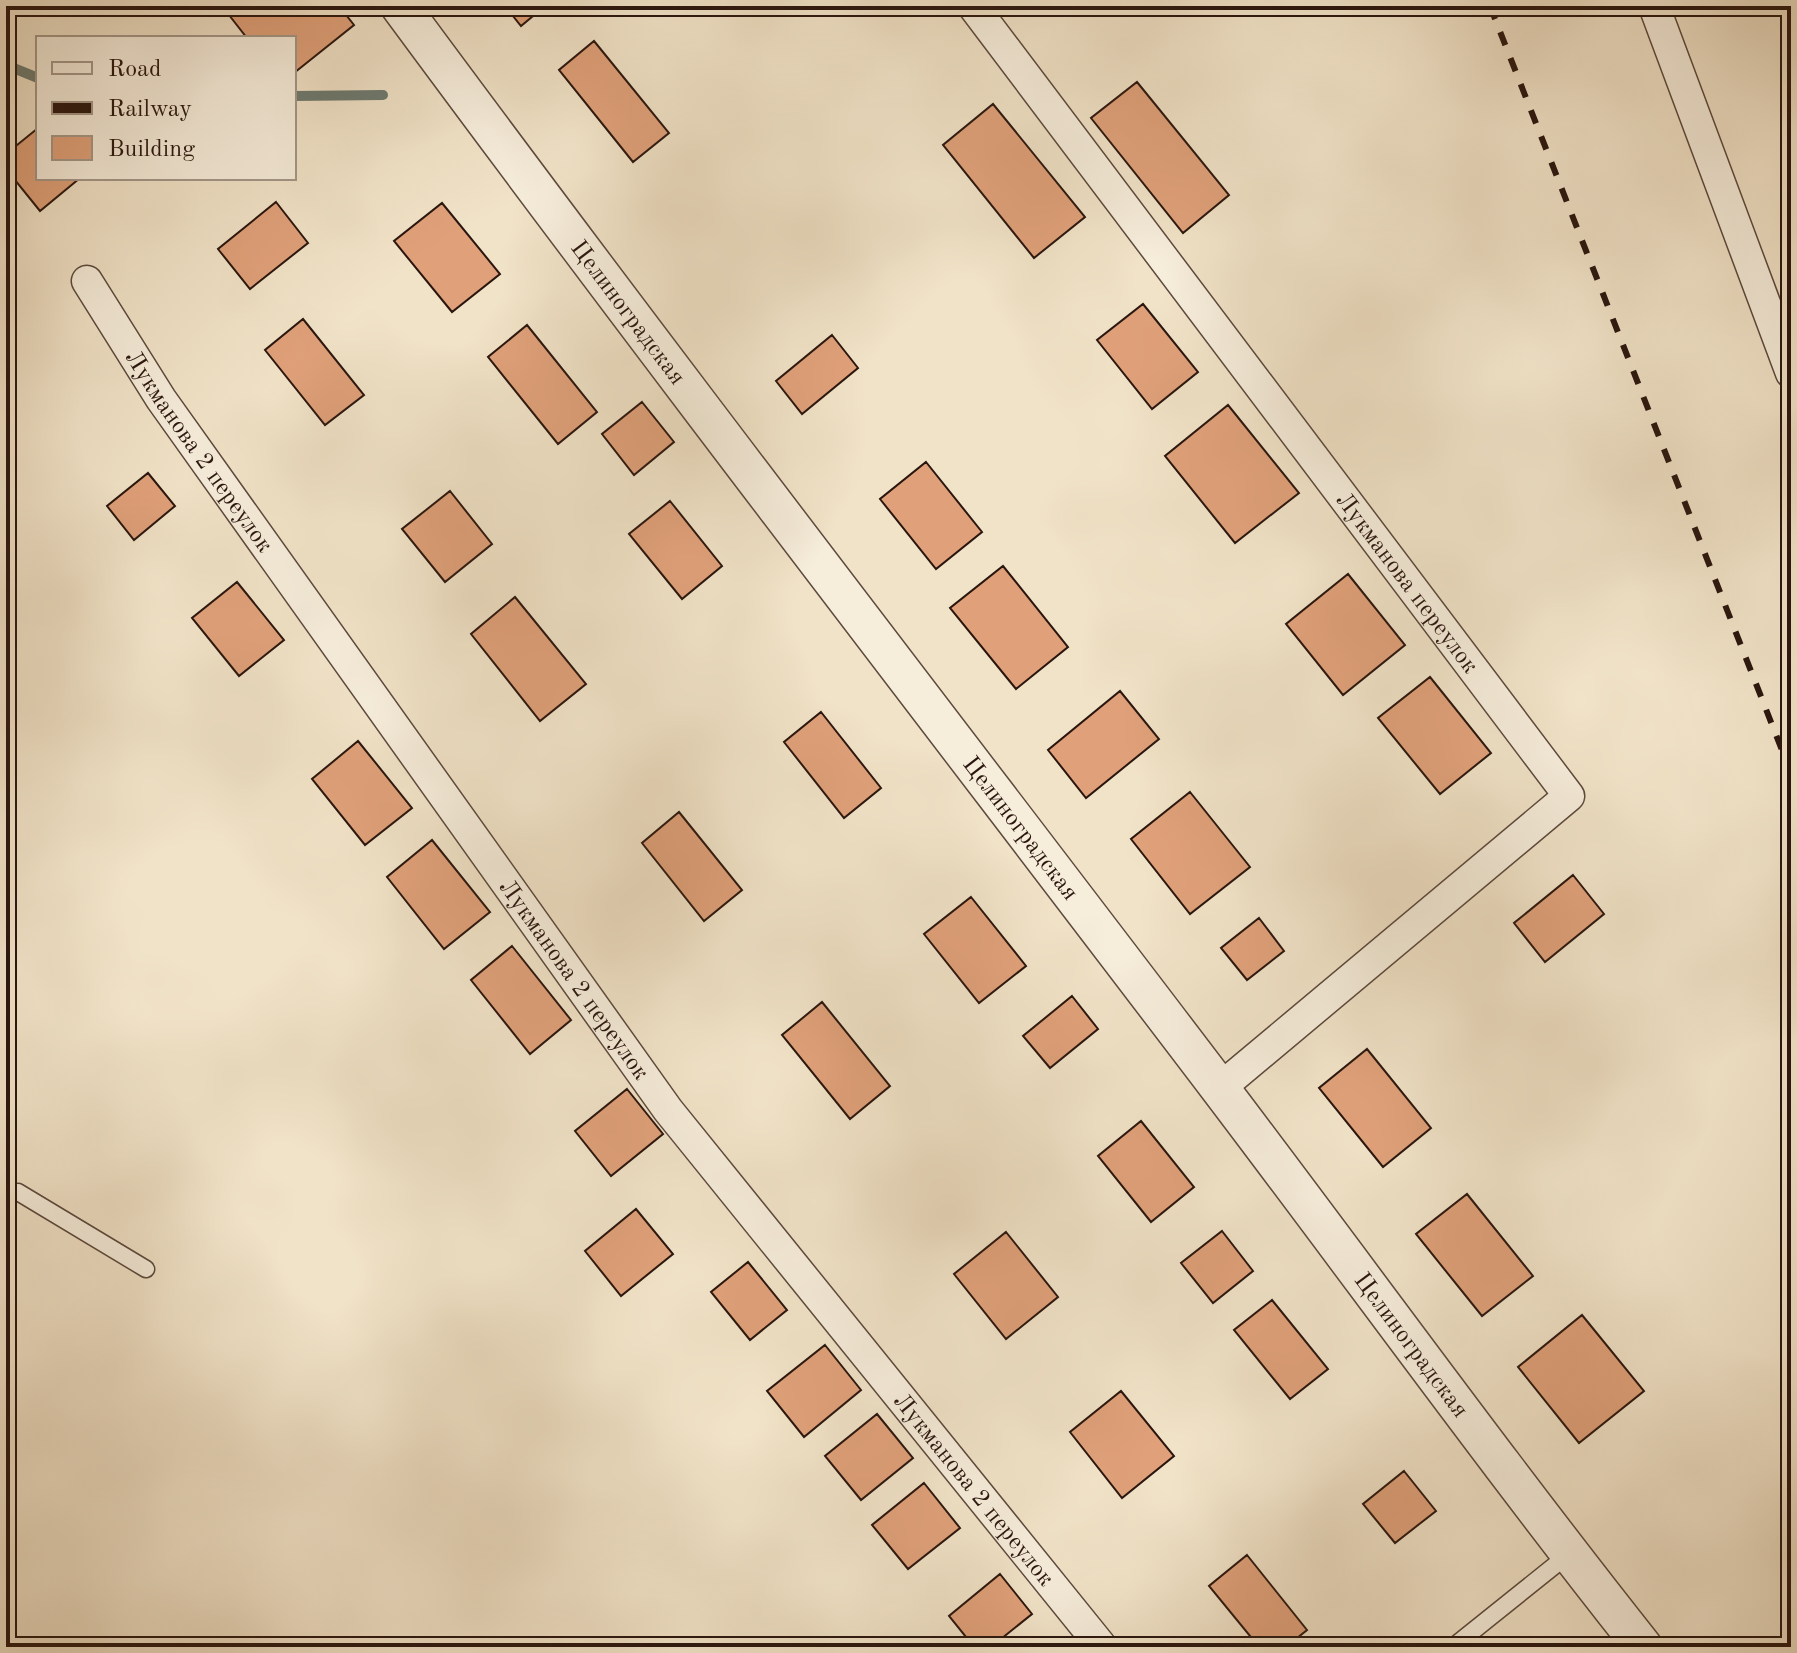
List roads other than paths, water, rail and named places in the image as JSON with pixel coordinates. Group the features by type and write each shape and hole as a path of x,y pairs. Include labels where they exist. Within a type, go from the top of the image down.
{"street":[{"name":"Целиноградская","path":"400,6 605,283 1220,1088 1569,1554 1643,1647"},
{"name":"Лукманова переулок","path":"973,6 1569,796 1220,1088"},
{"path":"1654,6 1791,373"},
{"name":"Лукманова 2 переулок","path":"87,281 161,399 668,1110 1102,1647"}],"lane":[{"path":"6,1194 18,1192 146,1269"},
{"path":"1453,1647 1569,1554"}],"waterway":[{"path":"6,65 36,77"},
{"path":"296,96 383,95"}],"railway":[{"path":"1490,6 1791,773"}]}
